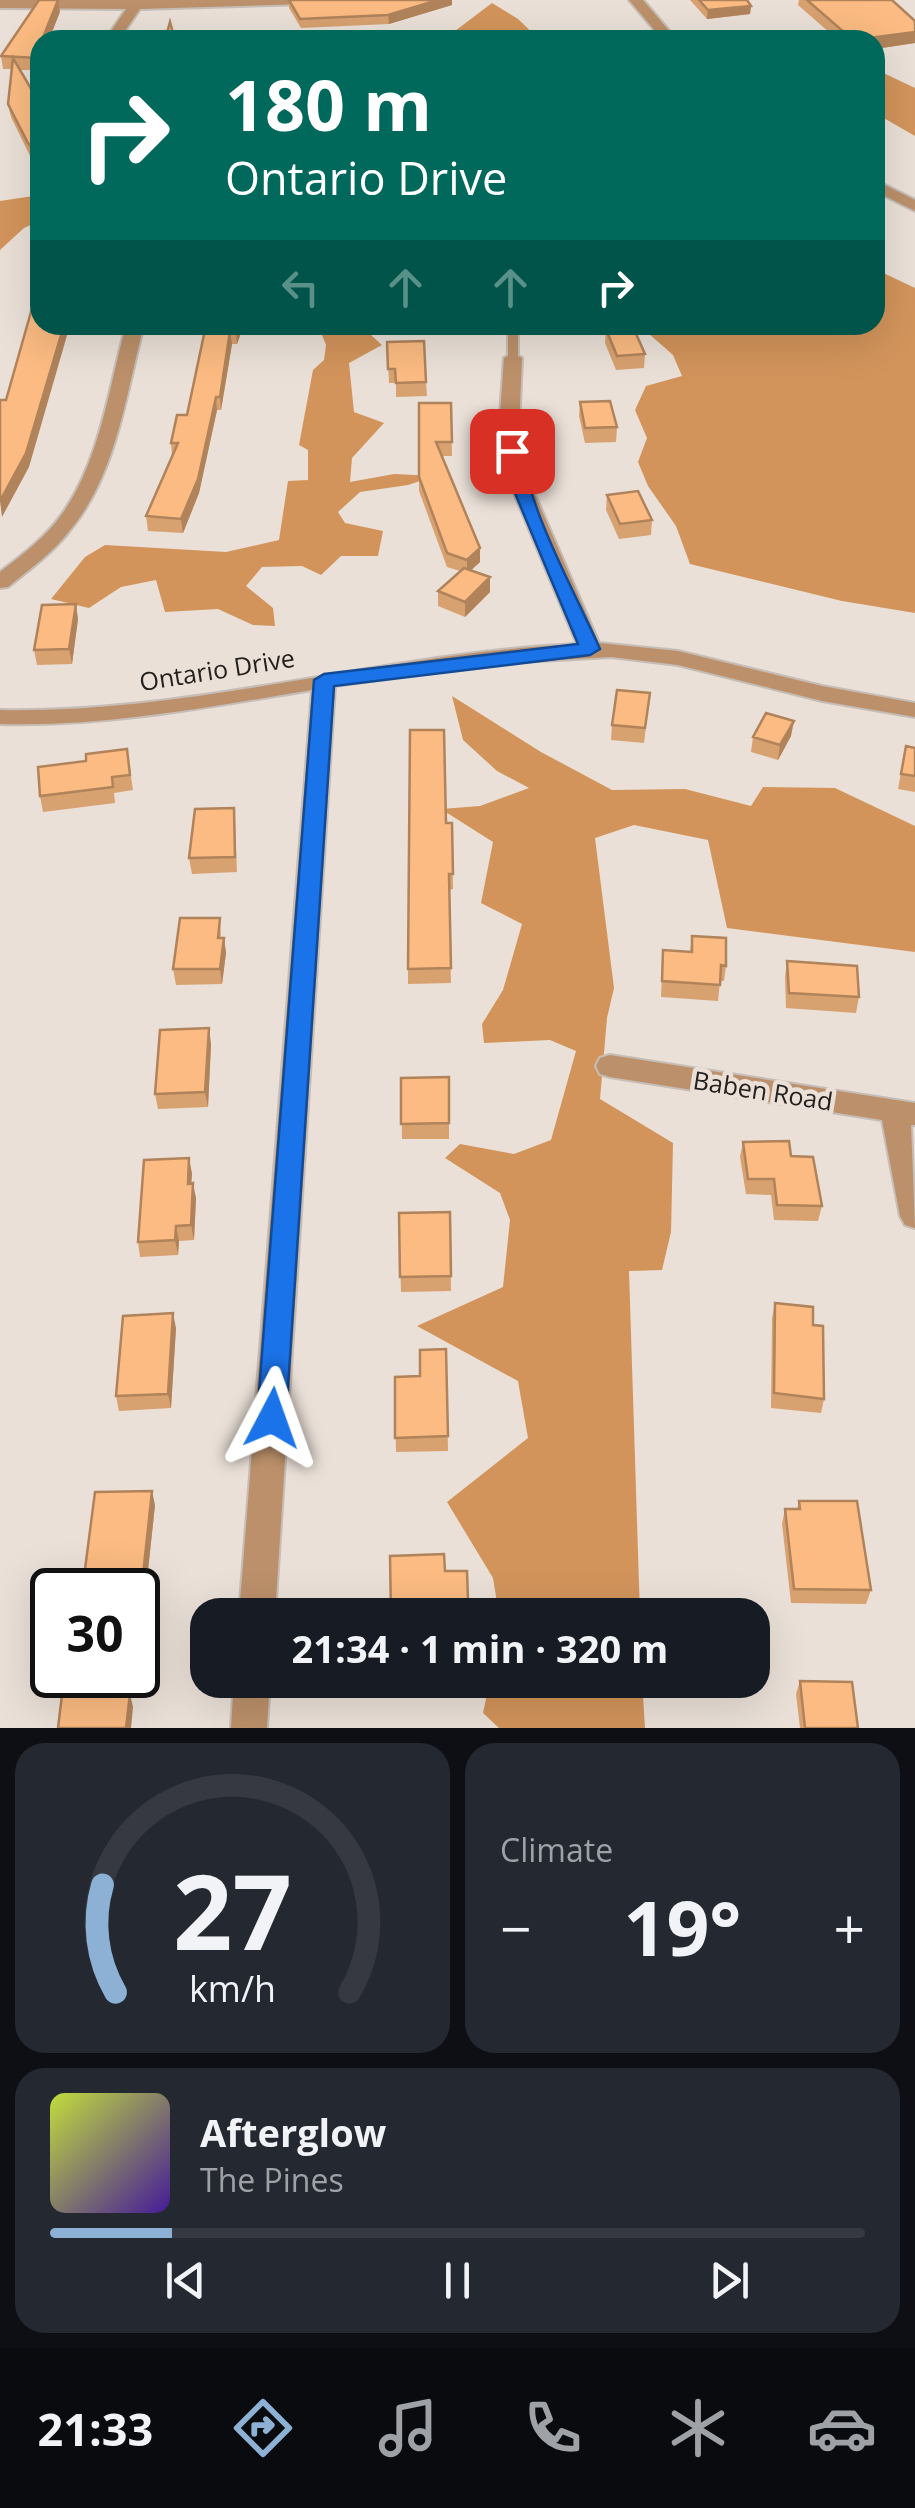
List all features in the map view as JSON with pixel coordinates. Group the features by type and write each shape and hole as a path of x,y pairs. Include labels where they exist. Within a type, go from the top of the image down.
{"street":[{"path":"0,4 305,0"},
{"path":"636,0 662,30"},
{"path":"119,30 136,4"},
{"path":"885,190 915,206"},
{"path":"0,582 38,552 74,513 90,479 131,335"},
{"path":"513,358 509,428 516,474 590,649"},
{"name":"Ontario Drive","path":"0,717 49,720 115,715 324,680 590,649 645,652 699,661 847,700 915,710"},
{"path":"258,1598 324,680"},
{"name":"Baben Road","path":"610,1066 905,1114"},
{"path":"905,1114 915,1216"},
{"path":"249,1728 251,1698"}],"lane":[{"path":"513,335 513,358"}],"shaded area":[{"path":"492,3 530,30 456,30"},
{"path":"885,74 915,88 915,136 885,119"},
{"path":"30,196 30,225 0,250 0,201"},
{"path":"885,274 915,288 915,613 842,601 690,564 676,526 648,486 638,462 647,438 635,410 646,386 682,376 673,355 650,335 885,335"},
{"path":"322,335 371,335 382,345 349,363 354,412 384,423 352,458 350,482 394,474 435,476 408,485 360,492 338,512 345,523 383,531 378,556 341,556 321,575 302,566 262,567 246,586 273,608 275,626 253,625 218,609 165,612 156,580 121,587 89,608 51,599 85,557 105,545 226,552 279,540 288,481 308,480 308,450 299,445 313,370 324,360 326,345"},
{"path":"452,696 541,752 612,790 685,789 751,806 763,787 835,788 915,826 915,952 727,928 708,840 634,825 595,838 614,988 607,1018 600,1099 673,1143 671,1232 662,1270 629,1271 639,1598 496,1598 493,1578 447,1502 528,1438 518,1381 417,1326 503,1287 510,1220 500,1193 445,1158 460,1144 514,1154 551,1140 576,1051 550,1040 484,1043 482,1024 503,990 522,924 481,903 493,842 441,809 480,806 529,788 497,771 463,740"},
{"path":"486,1698 643,1698 645,1728 499,1728 483,1713"}],"building":[{"path":"39,0 58,0 46,30 30,30 30,58 1,56"},
{"path":"289,0 438,0 388,15 300,19"},
{"path":"699,0 747,0 751,6 708,10"},
{"path":"807,0 892,0 915,21 915,32 885,36 885,30 842,30"},
{"path":"13,58 30,87 30,145 28,143 8,104"},
{"path":"30,315 30,335 61,335 26,453 0,501 0,400 6,400"},
{"path":"204,335 229,335 220,397 216,397 198,479 181,519 146,516 178,443 171,443 177,415 187,415"},
{"path":"608,335 637,335 645,354 617,356"},
{"path":"424,341 426,382 396,383 395,369 388,369 387,342"},
{"path":"610,401 617,427 585,428 580,402"},
{"path":"419,403 451,403 452,442 436,442 480,548 467,560 447,553 419,477"},
{"path":"638,491 652,520 620,524 607,495"},
{"path":"464,568 490,577 465,602 438,591"},
{"path":"76,604 69,649 34,650 42,605"},
{"path":"617,690 650,693 645,728 612,725"},
{"path":"766,713 794,721 780,745 753,737"},
{"path":"410,730 444,730 446,823 452,823 451,968 408,969"},
{"path":"906,746 915,748 915,776 901,774"},
{"path":"127,749 130,775 112,777 113,787 40,796 38,767 86,761 86,754"},
{"path":"234,808 235,857 189,858 195,809"},
{"path":"180,918 220,918 218,938 224,938 220,969 173,969"},
{"path":"692,936 726,938 726,966 721,965 720,985 662,981 663,950 692,952"},
{"path":"787,961 857,966 859,997 789,993"},
{"path":"209,1028 205,1092 155,1094 160,1030"},
{"path":"449,1077 449,1123 401,1124 401,1078"},
{"path":"789,1141 791,1156 813,1157 822,1206 777,1205 774,1179 748,1179 743,1142"},
{"path":"189,1158 188,1184 193,1183 191,1225 176,1226 175,1240 138,1242 144,1160"},
{"path":"450,1212 451,1276 400,1277 399,1213"},
{"path":"775,1303 813,1307 813,1325 823,1326 824,1399 774,1393"},
{"path":"173,1313 168,1394 116,1396 123,1316"},
{"path":"446,1349 448,1436 395,1438 395,1377 420,1376 420,1350"},
{"path":"152,1491 144,1568 85,1568 95,1492"},
{"path":"799,1501 857,1501 871,1590 794,1589 785,1509 800,1509"},
{"path":"444,1554 445,1571 467,1571 468,1598 391,1598 390,1556"},
{"path":"800,1681 852,1682 858,1728 805,1728"},
{"path":"62,1698 130,1698 126,1728 58,1728"}],"route":[{"path":"272,1418 324,680 590,649 516,474 512,451"}]}
